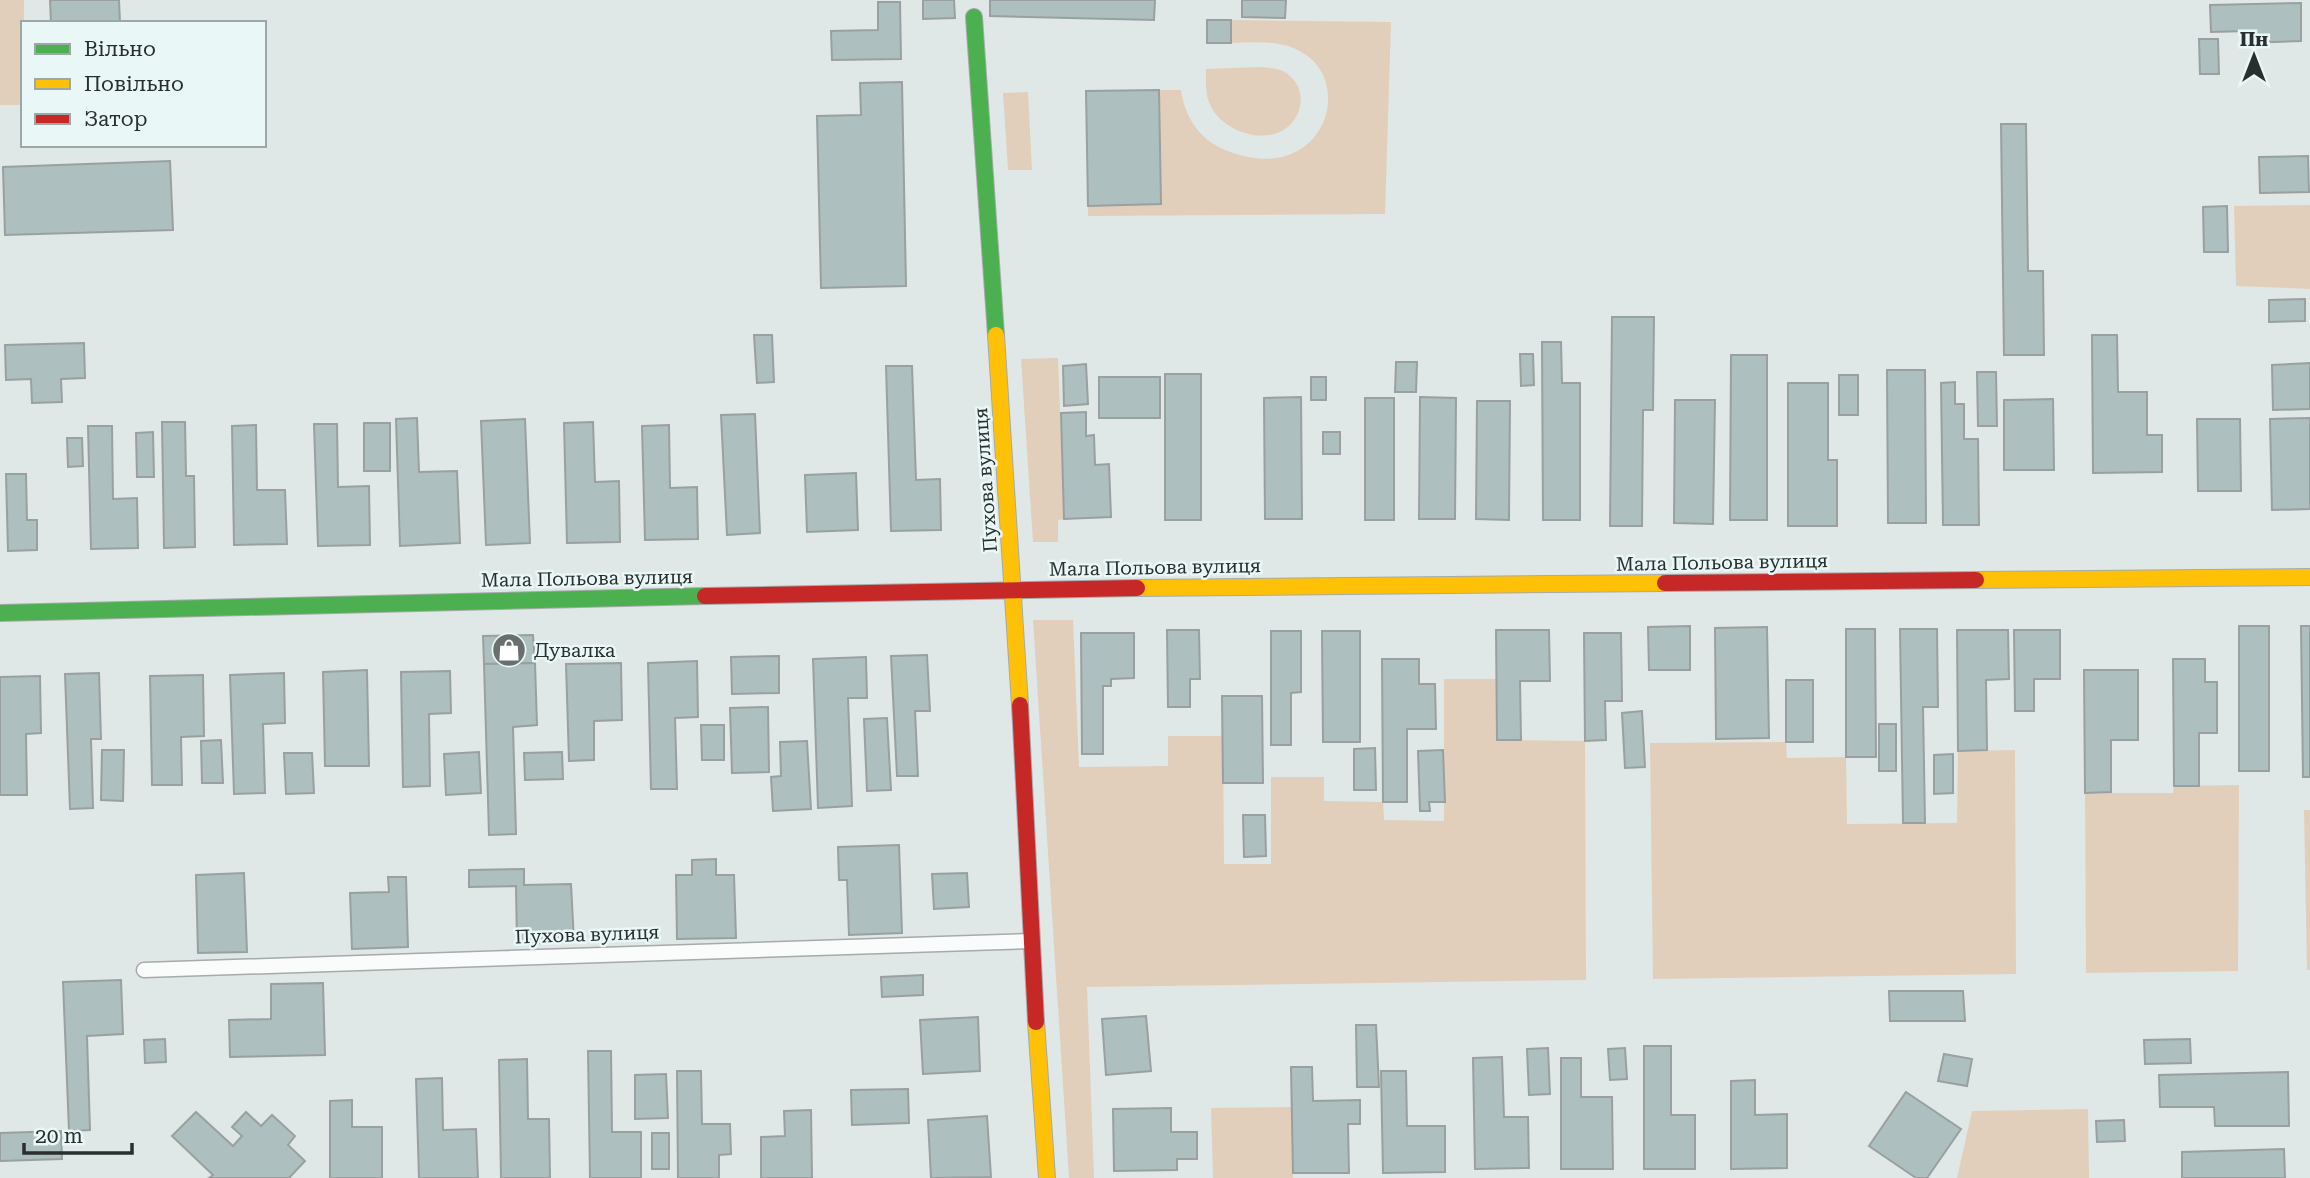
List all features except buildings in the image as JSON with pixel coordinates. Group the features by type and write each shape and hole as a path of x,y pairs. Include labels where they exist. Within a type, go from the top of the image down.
{"street":[{"name":"Пухова вулиця","path":"974,17 1014,589 1031,941 1047,1178"},
{"name":"Мала Польова вулиця","path":"0,613 1014,589 2310,577"}],"lane":[{"name":"Пухова вулиця","path":"144,970 1031,941"}],"shaded area":[{"path":"0,0 24,0 24,21 21,21 21,105 0,105"},
{"path":"1231,20 1391,22 1385,214 1088,216 1088,206 1161,204 1159,90 1181,90 1185,108 1194,125 1214,145 1223,149 1260,159 1289,155 1311,141 1324,120 1328,97 1322,74 1306,55 1279,44 1231,43"},
{"path":"1260,67 1287,73 1296,83 1301,98 1294,120 1282,131 1272,135 1250,134 1229,126 1214,111 1207,94 1206,69"},
{"path":"1028,92 1032,170 1008,170 1003,93"},
{"path":"2310,205 2310,289 2236,286 2234,206"},
{"path":"1058,358 1064,519 1058,520 1058,542 1033,542 1021,359"},
{"path":"1033,620 1073,620 1079,767 1168,766 1168,736 1223,736 1224,864 1271,864 1271,777 1324,777 1324,801 1383,802 1384,820 1444,821 1444,679 1497,679 1497,740 1585,741 1586,980 1087,987 1094,1178 1069,1178"},
{"path":"1786,742 1787,758 1846,757 1847,824 1957,823 1958,751 2015,750 2016,974 1653,979 1650,743"},
{"path":"2239,785 2238,971 2086,973 2085,793 2173,793 2174,786"},
{"path":"2304,810 2310,810 2310,970 2307,970"},
{"path":"1292,1107 1293,1178 1213,1178 1211,1108"},
{"path":"2088,1109 2089,1178 1957,1178 1972,1111"}],"traffic: fast":[{"path":"974,17 996,335"},
{"path":"0,613 705,596"}],"traffic: slow":[{"path":"996,335 1020,705"},
{"path":"1976,580 2310,577"},
{"path":"1137,588 1665,583"},
{"path":"1036,1022 1047,1178"}],"traffic: jam":[{"path":"1665,583 1976,580"},
{"path":"705,596 1137,588"},
{"path":"1020,705 1036,1022"}],"place":[{"name":"Дувалка","path":"509,650"}]}
